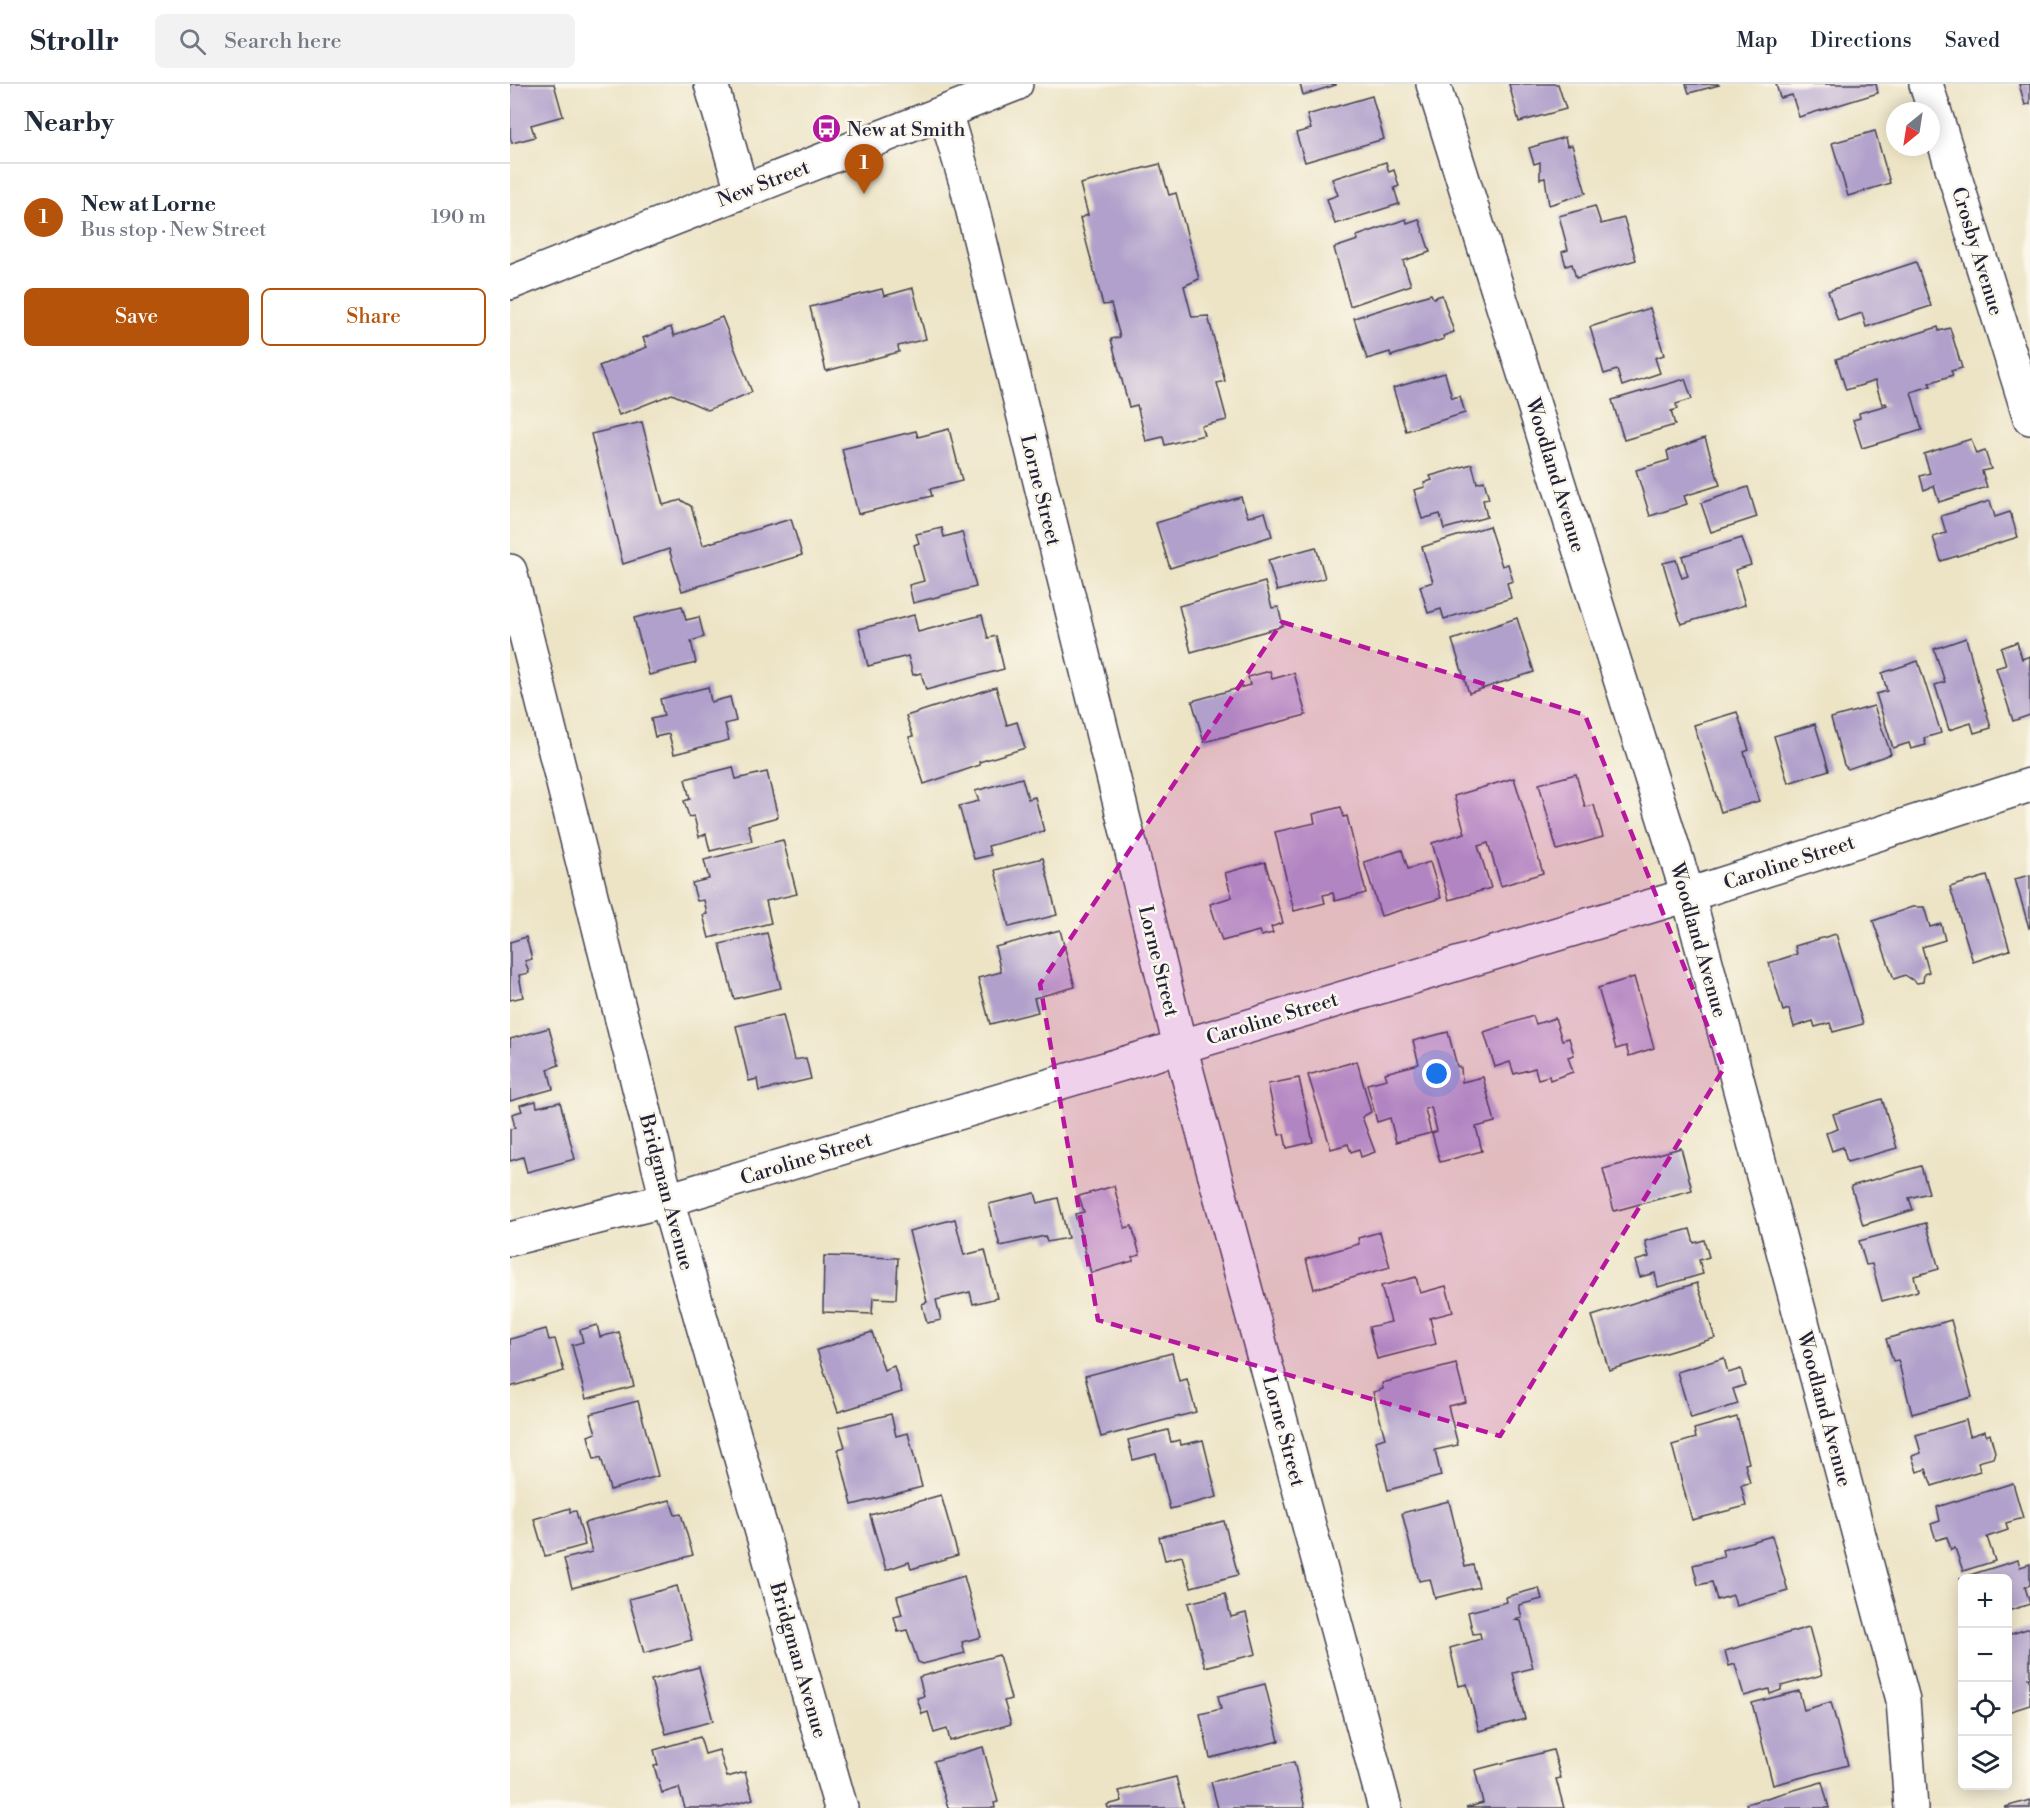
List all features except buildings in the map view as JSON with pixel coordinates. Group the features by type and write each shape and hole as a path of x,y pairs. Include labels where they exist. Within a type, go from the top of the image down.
{"street":[{"path":"711,84 742,191"},
{"name":"New Street","path":"510,283 1016,84"},
{"name":"Woodland Avenue","path":"1433,84 1688,895 1902,1700 1911,1808"},
{"name":"Crosby Avenue","path":"1926,84 2030,418"},
{"name":"Lorne Street","path":"945,112 966,183 1180,1046 1385,1808"},
{"name":"Bridgman Avenue","path":"510,571 668,1200 841,1808"},
{"name":"Caroline Street","path":"510,1239 668,1200 1688,895 2030,785"}],"highlighted area":[{"path":"1282,622 1585,715 1724,1068 1500,1436 1098,1320 1040,984"}],"place":[{"name":"New at Smith","path":"826,129"},
{"name":"New at Lorne","path":"864,194"}]}
